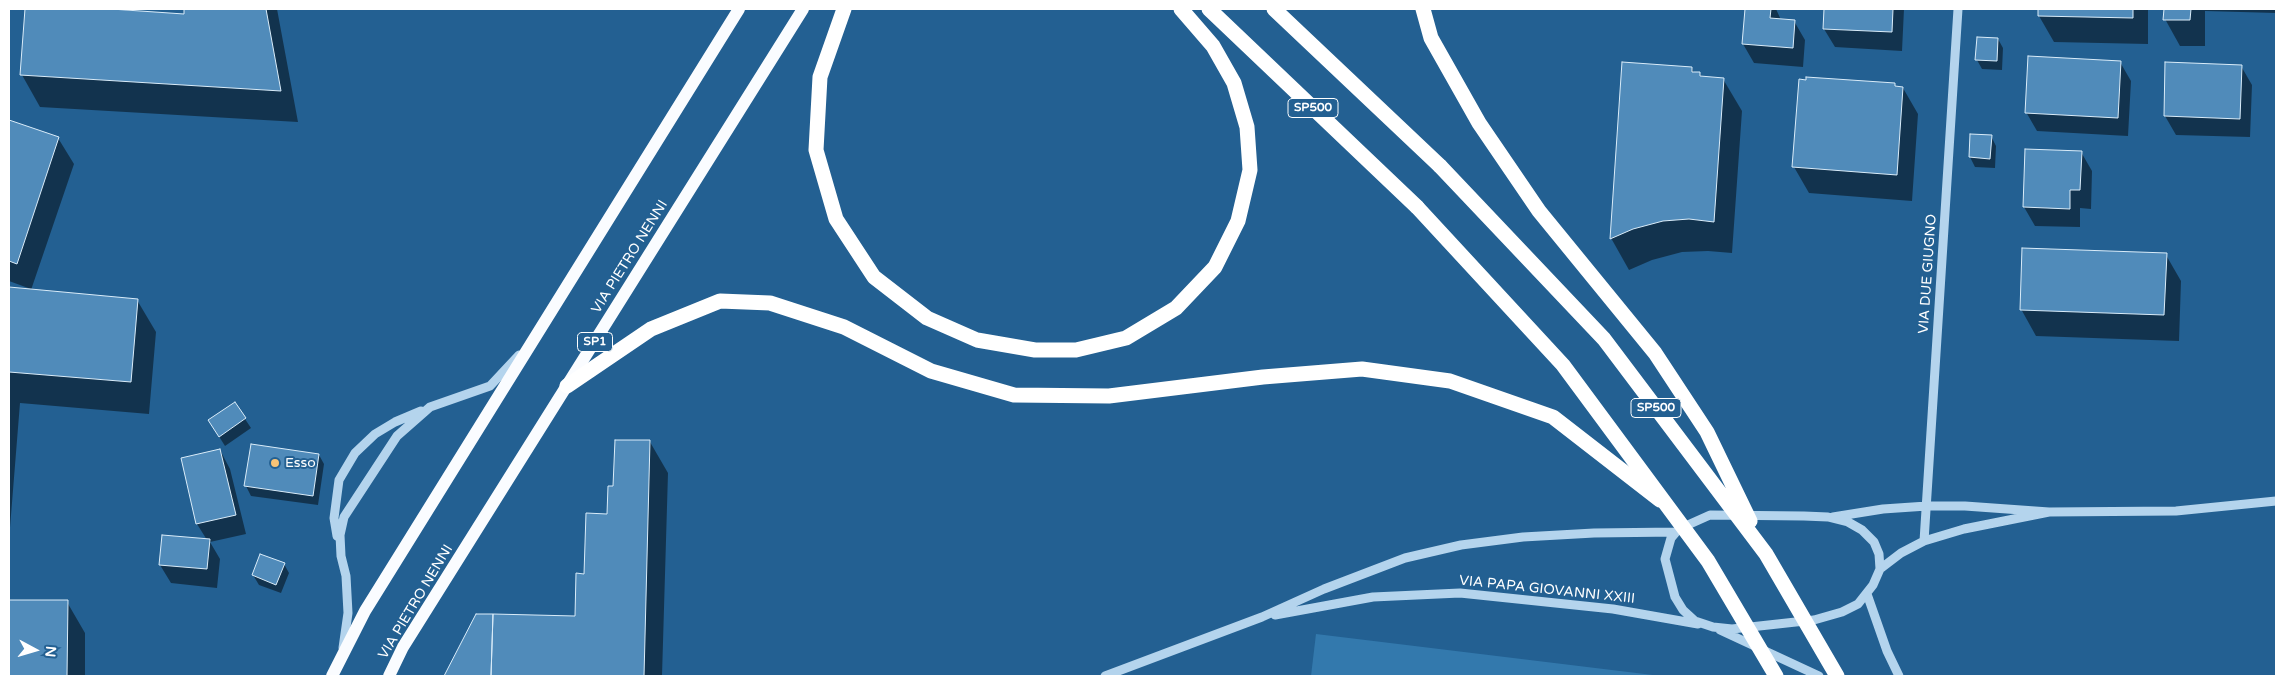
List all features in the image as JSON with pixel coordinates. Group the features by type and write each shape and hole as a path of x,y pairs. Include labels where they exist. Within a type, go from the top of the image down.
{"highway":[{"path":"844,9 820,77 816,150 836,218 874,277 927,318 977,340 1035,350 1076,350 1126,338 1176,308 1215,267 1238,221 1250,170 1247,127 1234,83 1213,46 1181,9"},
{"name":"SP500","path":"1208,9 1424,214 1563,365 1708,561 1776,676"},
{"name":"SP500","path":"1274,9 1440,166 1604,339 1766,554 1837,676"},
{"path":"1424,9 1431,38 1479,123 1540,211 1655,353 1707,432 1766,554"},
{"path":"567,386 650,329 720,301 770,303 844,327 931,371 1014,396 1109,396 1263,377 1362,369 1450,381 1554,417 1668,506"}],"main road":[{"path":"332,676 364,610 739,9"},
{"name":"VIA PIETRO NENNI","path":"389,676 403,647 803,9"}],"street":[{"name":"VIA DUE GIUGNO","path":"1924,541 1958,9"},
{"path":"343,655 348,613 346,576 334,518 338,480 355,454 375,434 430,407 490,386 516,359 578,268"},
{"path":"341,556 340,535 344,517 397,436 430,407"},
{"path":"2050,512 1964,529 1924,541 1901,552 1880,569 1867,594 1858,604 1842,612 1814,620 1732,629 1713,627 1695,620 1683,610 1675,596 1665,559 1671,538 1676,532 1710,516 1828,517 1883,509 1927,506 1965,506 2050,512 2176,511 2276,501"},
{"path":"1828,517 1848,522 1862,530 1874,542 1879,554 1880,569"},
{"name":"VIA PAPA GIOVANNI XXIII","path":"1105,676 1262,617 1324,589 1405,558 1461,545 1523,537 1594,533 1676,532"},
{"name":"VIA PAPA GIOVANNI XXIII","path":"1262,617 1373,597 1460,593 1613,609 1713,627 1819,676"},
{"path":"1867,594 1887,651 1900,676"}],"shaded area":[{"path":"1316,634 1661,676 1311,676"}],"building":[{"path":"25,9 111,9 184,14 184,9 266,9 281,91 20,75"},
{"path":"1745,9 1771,9 1770,18 1795,20 1793,48 1742,44"},
{"path":"1824,9 1893,9 1892,32 1823,29"},
{"path":"2038,9 2133,9 2133,18 2038,16"},
{"path":"2164,9 2191,9 2190,20 2163,20"},
{"path":"1977,37 1998,38 1997,61 1975,60"},
{"path":"2028,56 2121,61 2118,118 2025,113"},
{"path":"1622,62 1692,67 1692,72 1700,72 1700,76 1724,78 1714,222 1689,219 1663,221 1633,229 1610,239"},
{"path":"2165,62 2242,65 2240,119 2164,116"},
{"path":"1806,77 1895,83 1895,86 1903,87 1897,175 1792,167 1799,79 1806,80"},
{"path":"9,120 59,137 17,264 9,261"},
{"path":"1970,134 1992,135 1990,159 1969,157"},
{"path":"2025,149 2082,151 2080,190 2070,190 2070,209 2023,207"},
{"path":"2022,248 2167,253 2164,315 2020,310"},
{"path":"9,287 138,299 131,382 9,372"},
{"path":"235,402 246,418 219,437 208,420"},
{"path":"615,440 650,440 644,676 491,676 493,614 575,616 576,573 584,574 586,513 607,514 608,486 613,486"},
{"path":"251,444 319,454 313,496 244,486"},
{"path":"220,449 236,515 196,524 181,458"},
{"path":"162,535 210,539 207,569 159,565"},
{"path":"260,554 285,563 276,585 252,575"},
{"path":"9,600 68,600 67,676 9,676"},
{"path":"476,614 493,614 491,676 444,676"}],"place":[{"name":"Esso","path":"275,463"}]}
